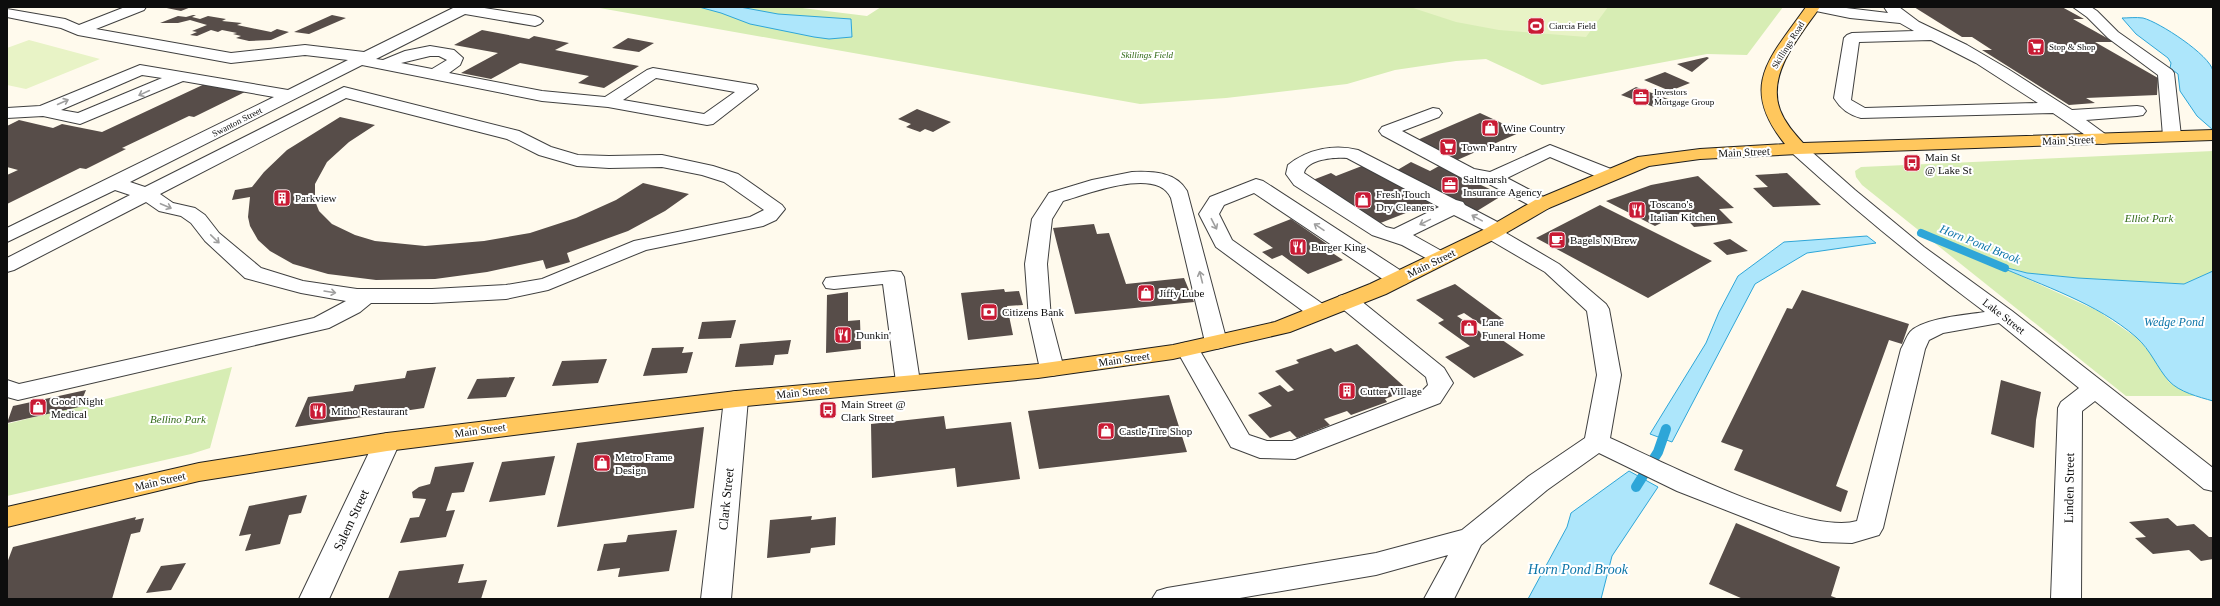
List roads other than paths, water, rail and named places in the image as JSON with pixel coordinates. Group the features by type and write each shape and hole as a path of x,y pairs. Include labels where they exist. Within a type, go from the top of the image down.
{"main road":[{"name":"Skillings Road","path":"1798,148 1775,120 1769,100 1767,85 1778,59 1813,7"},
{"name":"Main Street","path":"7,517 199,472 387,442 736,399 1052,369 1188,349 1282,327 1347,301 1398,279 1495,231 1542,204 1645,161 1700,154 1798,148 2213,135"}],"street":[{"path":"78,30 139,7"},
{"path":"1816,7 1850,14 1906,19"},
{"path":"1892,7 1906,19 1933,35 1975,56 2103,139"},
{"path":"2080,7 2092,14 2113,35 2166,73 2172,136"},
{"path":"465,8 535,21"},
{"name":"Swanton Street","path":"7,236 465,8"},
{"path":"7,13 65,24 78,30 231,58 305,50 362,59 385,65 542,96 608,102 707,120 750,89 653,73 608,102"},
{"path":"1933,35 1852,38 1842,98 1845,103 1861,113 2137,111"},
{"path":"385,65 402,57 424,52 445,52 455,58 450,66 435,75"},
{"path":"42,111 140,70 257,88 289,95"},
{"path":"7,113 42,111 80,119 179,77"},
{"path":"7,266 147,194 344,92 513,135 545,151 577,160 609,162 662,161 706,170 731,178 775,209 769,216 756,222 641,245 621,252 548,284 506,292 432,296 366,296 301,287 253,273 212,237 198,219 188,212 166,207 147,194 114,183"},
{"path":"1433,113 1388,131 1469,174 1492,178 1542,204"},
{"name":"Lake Street","path":"1798,148 1896,234 2004,316 2213,482"},
{"path":"1492,178 1550,150 1609,175"},
{"path":"1167,599 1376,564 1470,538 1538,483 1597,442 1609,375 1598,309 1552,268 1456,206 1352,154 1342,151 1334,151 1300,164 1295,169 1295,174 1301,181 1379,231 1410,241 1440,258"},
{"path":"1052,369 1040,319 1036,264 1042,219 1056,197 1130,177 1160,179 1174,185 1181,198 1216,342"},
{"path":"1319,312 1224,243 1209,214 1217,201 1256,184 1398,279"},
{"path":"1394,237 1456,206"},
{"path":"834,283 893,277 908,382"},
{"path":"7,388 18,392 321,323 352,307 366,296"},
{"path":"1188,349 1240,441 1254,449 1275,451 1295,450 1323,441 1431,397 1439,388 1441,382 1436,373 1347,301"},
{"path":"1597,442 1630,459 1671,477 1792,526 1822,532 1852,533 1869,528 1913,350 1920,336 1937,327 2004,316"},
{"name":"Linden Street","path":"2066,599 2070,408 2095,388"},
{"name":"Clark Street","path":"716,599 736,399"},
{"name":"Salem Street","path":"314,599 387,442"},
{"path":"1439,599 1470,538"}],"water":[{"path":"699,7 740,7 778,14 851,19 852,37 829,39 814,37 750,24 721,13"},
{"path":"2122,18 2143,18 2160,26 2194,48 2210,64 2213,71 2214,85 2213,130 2197,116 2180,91 2178,74 2170,68 2171,63 2168,58 2136,34"},
{"path":"1867,236 1876,243 1807,253 1755,284 1672,442 1650,434 1706,343 1719,312 1738,276 1784,242"},
{"name":"Wedge Pond","path":"1996,265 2027,273 2078,278 2184,284 2213,271 2213,401 2190,394 2173,385 2141,342 2121,325 2104,314 2069,296"},
{"name":"Horn Pond Brook","path":"1629,471 1658,487 1612,556 1601,599 1528,599 1567,527 1571,513"}],"waterway":[{"name":"Horn Pond Brook","path":"1921,233 2005,268"},
{"name":"Horn Pond Brook","path":"1636,487 1658,452 1666,429"}],"place":[{"name":"Ciarcia Field","path":"1536,26"},
{"name":"Stop & Shop","path":"2036,47"},
{"name":"Investors Mortgage Group","path":"1641,97"},
{"name":"Wine Country","path":"1490,128"},
{"name":"Town Pantry","path":"1448,147"},
{"name":"Main St @ Lake St","path":"1912,163"},
{"name":"Saltmarsh Insurance Agency","path":"1450,185"},
{"name":"Parkview","path":"282,198"},
{"name":"Fresh Touch Dry Cleaners","path":"1363,200"},
{"name":"Toscano's Italian Kitchen","path":"1637,210"},
{"name":"Bagels N Brew","path":"1557,240"},
{"name":"Burger King","path":"1298,247"},
{"name":"Jiffy Lube","path":"1146,293"},
{"name":"Citizens Bank","path":"989,312"},
{"name":"Lane Funeral Home","path":"1469,328"},
{"name":"Dunkin'","path":"843,335"},
{"name":"Cutter Village","path":"1347,391"},
{"name":"Good Night Medical","path":"38,407"},
{"name":"Main Street @ Clark Street","path":"828,410"},
{"name":"Mitho Restaurant","path":"318,411"},
{"name":"Castle Tire Shop","path":"1106,431"},
{"name":"Metro Frame Design","path":"602,463"}],"park label":[{"name":"Skillings Field","path":"1147,55"},
{"name":"Elliot Park","path":"2149,218"},
{"name":"Bellino Park","path":"178,419"}]}
